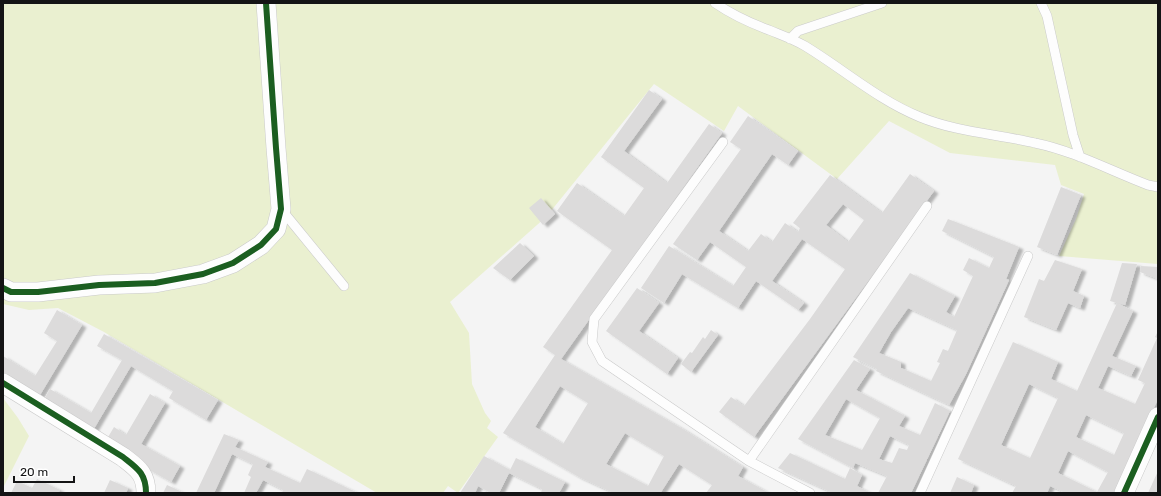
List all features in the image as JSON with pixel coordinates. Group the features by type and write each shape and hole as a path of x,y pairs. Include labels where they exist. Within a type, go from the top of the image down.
{"street":[{"path":"3,288 11,292 38,292 99,285 155,283 203,274 233,263 261,246 276,229 281,209 266,3"},
{"path":"3,383 123,457 140,470 146,483 146,493"},
{"path":"1124,493 1158,417"}],"lane":[{"path":"715,3 767,30 804,45 899,107 921,118 990,135 1036,143 1080,157 1148,185 1158,187"},
{"path":"790,39 798,32 882,3"},
{"path":"1041,3 1047,16 1072,135 1080,157"},
{"path":"723,142 594,319 592,342 602,361 749,461 810,493"},
{"path":"749,461 927,206"},
{"path":"281,209 344,286"},
{"path":"920,493 1028,256"}],"green space":[{"path":"3,3 1158,3 1158,264 1059,256 1076,219 1084,194 1061,185 1055,165 950,153 889,121 837,179 738,106 724,131 654,84 546,217 450,302 469,333 472,384 485,413 491,421 487,428 498,437 458,493 448,486 443,493 377,493 104,332 58,308 29,310 3,304"},
{"path":"3,398 29,436 3,488"}],"building":[{"path":"649,90 662,99 624,151 667,183 709,124 722,133 561,359 681,428 743,467 738,476 769,493 706,493 712,485 679,464 661,492 662,493 614,493 579,477 503,433 555,355 543,347 612,250 557,211 577,183 624,216 644,188 601,157","holes":["560,386 588,403 563,444 535,427","625,433 664,456 648,486 606,464"]},
{"path":"748,116 798,151 788,165 772,154 719,231 748,251 761,234 772,242 785,223 798,232 800,228 793,223 830,175 882,213 910,174 934,191 754,437 719,412 731,397 744,406 810,319 845,269 802,239 772,281 804,303 798,310 756,281 738,308 682,274 664,303 641,288 669,246 733,286 746,267 710,242 697,260 673,244 741,149 730,142","holes":["843,204 864,220 848,242 826,225"]},
{"path":"1061,187 1081,195 1057,255 1037,247"},
{"path":"541,198 555,214 543,225 529,208"},
{"path":"948,219 1019,247 1006,279 1009,280 966,374 949,405 876,371 877,369 853,357 910,273 955,296 946,312 954,317 973,276 963,270 969,258 989,268 994,257 942,231","holes":["908,308 957,330 948,351 943,349 937,362 940,363 931,381 901,368 901,362 879,353 891,332"]},
{"path":"520,243 534,256 510,280 493,268"},
{"path":"1055,260 1082,269 1073,291 1084,296 1080,308 1068,303 1056,330 1024,317 1039,279 1044,281"},
{"path":"1122,263 1137,264 1125,305 1110,301"},
{"path":"1141,266 1158,267 1158,279 1140,272"},
{"path":"637,288 659,303 639,331 678,358 667,374 606,331"},
{"path":"1117,303 1133,311 1112,356 1136,366 1131,376 1108,366 1098,388 1135,404 1145,383 1138,380 1157,338 1155,337 1158,331 1158,399 1114,493 1066,493 1050,486 1047,493 1012,493 1016,486 958,459 1013,342 1058,362 1051,379 1077,391","holes":["1029,384 1058,398 1030,458 1001,445","1086,415 1124,433 1114,455 1076,437","1068,451 1108,472 1097,492 1058,473"]},
{"path":"57,310 82,325 37,400 3,380 3,356 35,376 57,341 44,333"},
{"path":"711,330 718,335 691,372 681,364 690,352 692,353 703,337 705,339"},
{"path":"104,334 218,400 206,420 169,398 173,391 131,366 92,432 42,403 50,389 91,413 122,360 97,346"},
{"path":"854,360 870,369 856,390 905,416 899,426 920,435 935,403 950,411 911,493 878,493 887,476 855,463 853,468 798,439","holes":["846,399 880,418 862,450 825,435","890,436 909,445 907,450 899,448 892,463 879,459"]},
{"path":"150,394 165,403 141,444 180,466 171,482 104,444 114,427 126,435"},
{"path":"224,434 239,440 235,447 268,462 265,467 300,483 307,469 358,493 282,493 283,490 263,480 256,493 244,493 251,477 248,475 253,464 232,454 214,493 196,493"},
{"path":"790,453 845,479 850,468 862,475 857,486 871,493 833,493 778,468"},
{"path":"484,456 510,470 516,458 565,482 559,493 541,493 542,489 509,473 499,493 491,493 478,486 475,493 460,493"},
{"path":"1158,471 1158,493 1148,493"},
{"path":"957,477 974,485 971,493 950,493"},
{"path":"37,479 60,490 58,493 11,493 17,481 32,488"},
{"path":"110,480 128,488 126,493 104,493"},
{"path":"167,485 184,493 163,493"}],"cycle path":[{"path":"3,288 11,292 38,292 99,285 155,283 203,274 233,263 261,245 276,229 281,209 266,3"},
{"path":"3,383 123,457 140,472 146,486 146,493"},
{"path":"1124,493 1158,417"}]}
